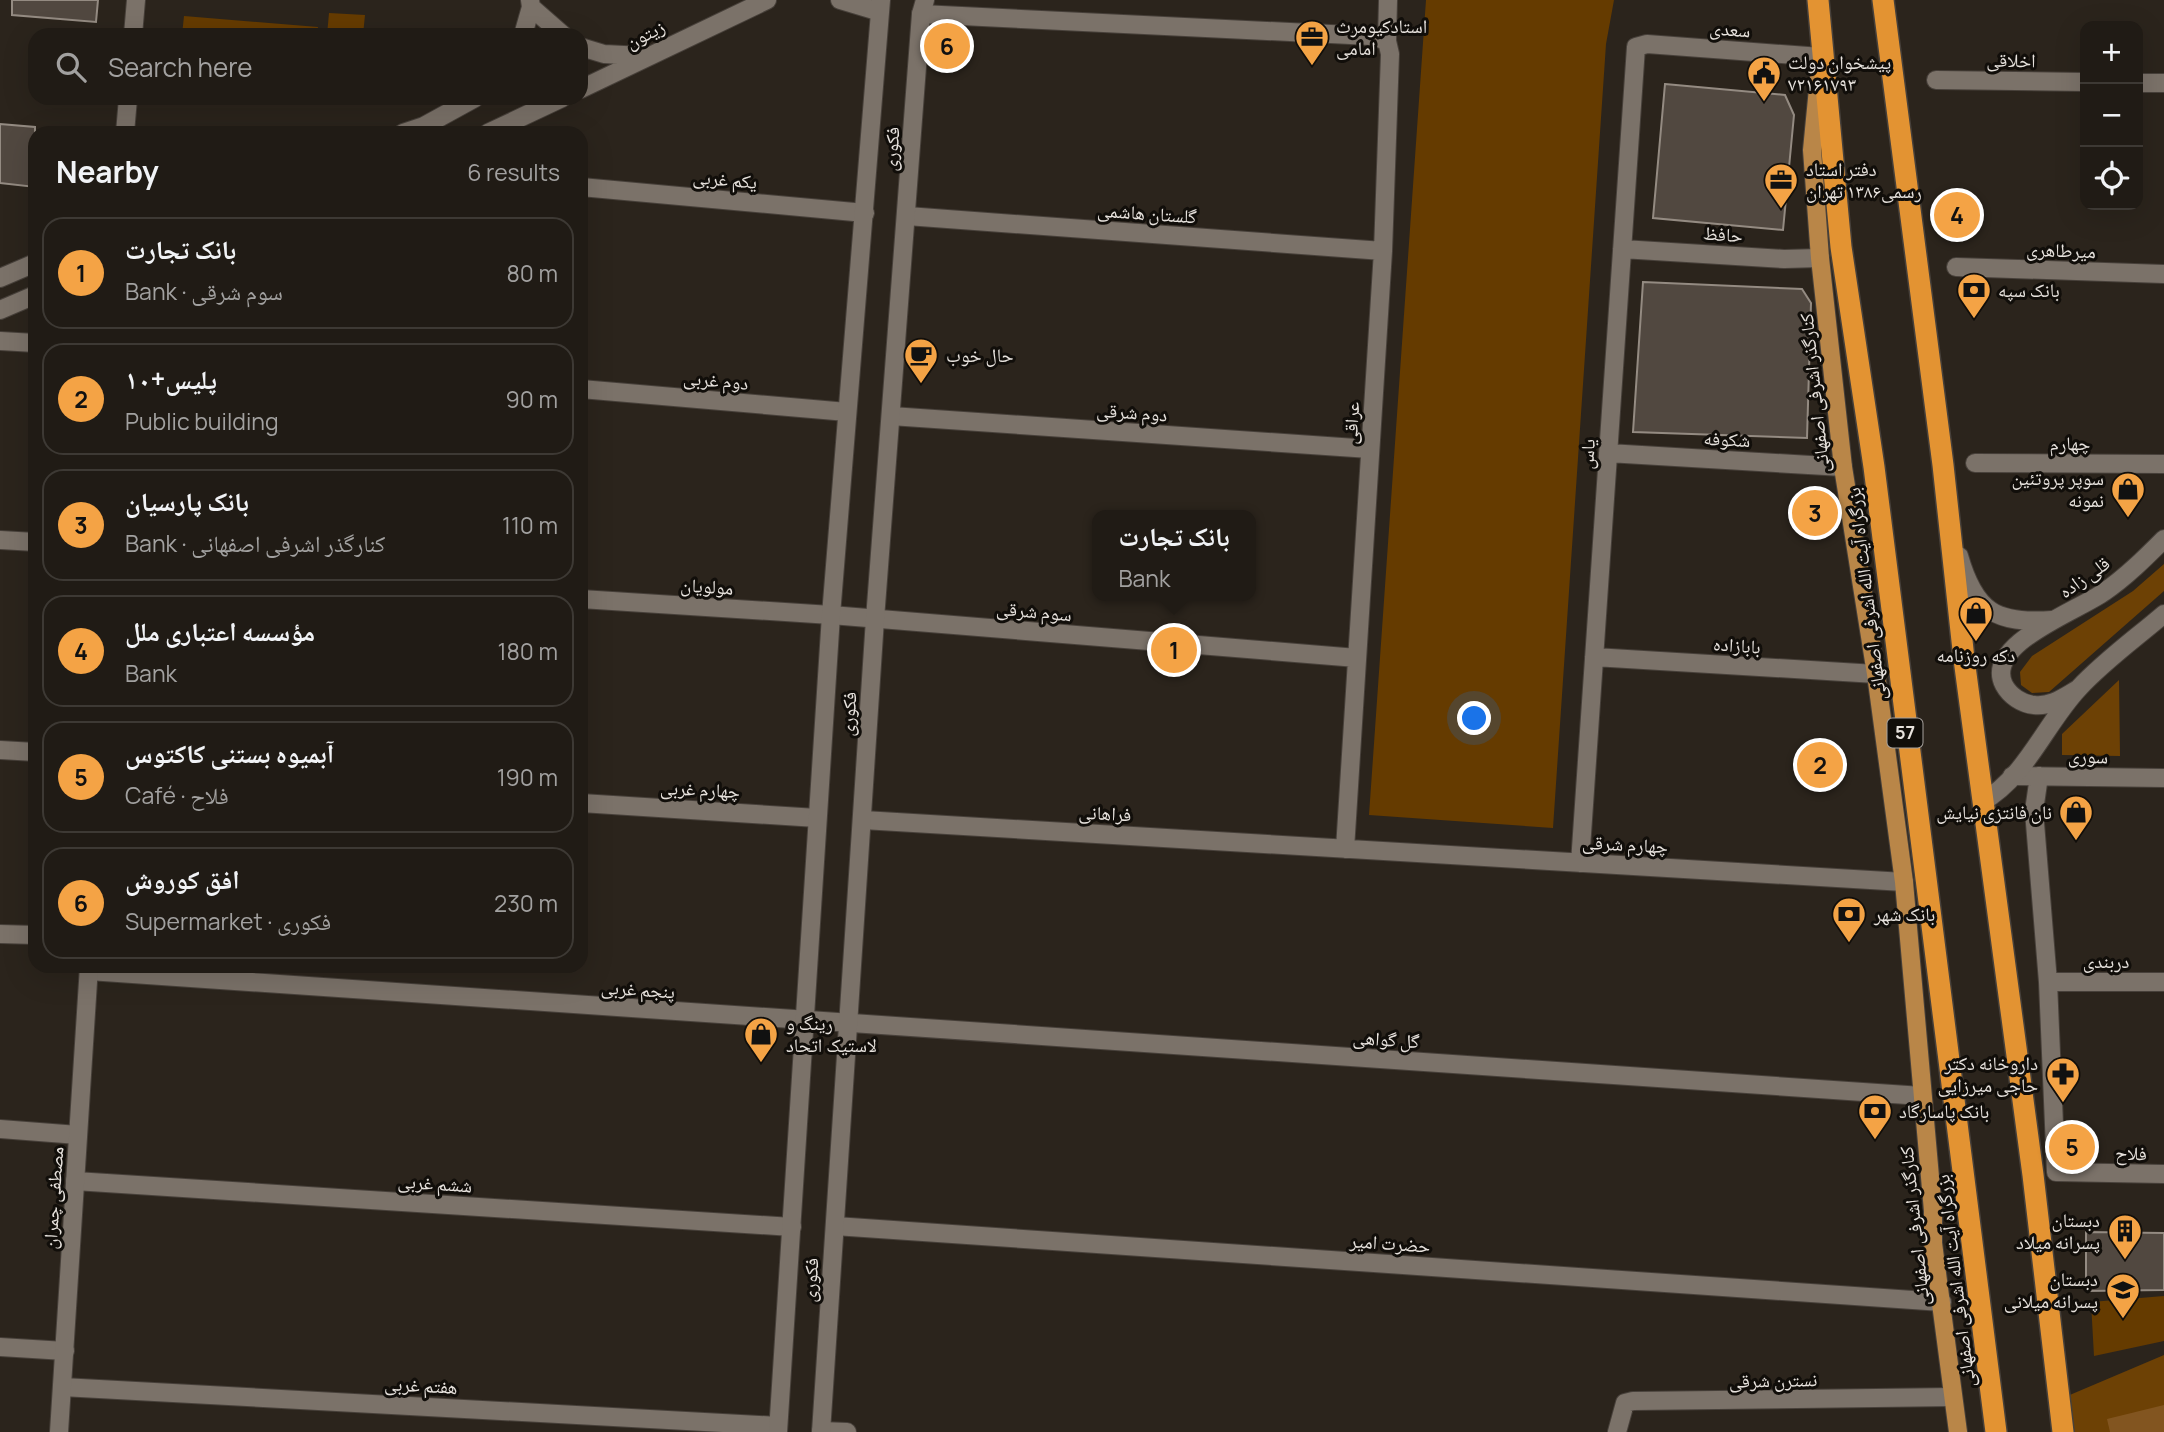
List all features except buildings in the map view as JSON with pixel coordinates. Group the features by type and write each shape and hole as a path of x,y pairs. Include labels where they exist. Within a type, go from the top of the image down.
{"highway":[{"name":"بزرگراه آیت الله اشرفی اصفهانی","path":"1818,0 1821,57 1841,247 1874,467 1898,677 1996,1432"},
{"path":"1884,0 1982,802 2033,1175 2063,1432"}],"main road":[{"name":"کنارگذر اشرفی اصفهانی","path":"1821,57 1812,149 1820,258 1843,467 1876,674 1904,882 1933,1211 1933,1243 1958,1432"}],"street":[{"path":"134,28 136,0"},
{"name":"زیتون","path":"588,86 767,0"},
{"path":"840,0 881,6"},
{"name":"عراقی","path":"1345,849 1383,251 1390,54 1387,41 1388,0"},
{"path":"525,28 530,3"},
{"path":"530,3 557,28"},
{"name":"فکوری","path":"778,1429 807,1022 831,615 881,6"},
{"path":"923,7 1370,36 1387,41"},
{"name":"فکوری","path":"821,1431 875,619 923,7"},
{"name":"سعدی","path":"1636,47 1647,44 1821,57"},
{"name":"یاس","path":"1580,863 1636,47"},
{"path":"588,49 604,54 647,56"},
{"name":"اخلاقی","path":"1936,80 2080,82"},
{"path":"2143,83 2164,83"},
{"path":"126,126 127,105"},
{"path":"421,126 464,105"},
{"path":"503,126 547,105"},
{"name":"یکم غربی","path":"588,188 865,213"},
{"name":"گلستان هاشمی","path":"907,216 1383,251"},
{"name":"حافظ","path":"1622,249 1784,259 1820,258"},
{"path":"0,278 28,266"},
{"name":"میرطاهری","path":"1956,267 2164,275"},
{"path":"0,310 28,298"},
{"path":"0,341 28,343"},
{"name":"دوم غربی","path":"588,390 847,412"},
{"name":"دوم شرقی","path":"891,416 1370,449"},
{"name":"شکوفه","path":"1608,453 1843,467"},
{"name":"چهارم","path":"1975,463 2164,464"},
{"name":"قلی زاده","path":"1949,525 1965,577 1980,603 1993,614 2010,621 2059,619 2105,592 2164,538"},
{"path":"0,540 28,542"},
{"name":"مولویان","path":"588,599 875,619"},
{"path":"2059,619 2014,646 2001,664 2002,680 2016,698 2026,704 2038,706 2056,703 2078,689 2164,614"},
{"name":"سوم شرقی","path":"875,619 1357,658"},
{"name":"بابازاده","path":"1594,657 1876,674"},
{"path":"1982,802 1994,795 2040,744 2078,689"},
{"path":"0,750 28,752"},
{"name":"سوری","path":"2012,776 2164,778"},
{"path":"2039,776 2034,811 2048,982"},
{"name":"چهارم غربی","path":"588,803 817,817"},
{"name":"فراهانی","path":"863,820 1345,849"},
{"name":"چهارم شرقی","path":"1345,849 1904,882"},
{"path":"0,933 28,935"},
{"name":"مصطفی چمران","path":"60,1432 89,973"},
{"name":"پنجم غربی","path":"143,973 848,1024"},
{"name":"دربندی","path":"2048,982 2164,982"},
{"name":"فلاح","path":"2048,982 2056,1172 2164,1174"},
{"name":"گل گواهی","path":"848,1024 1922,1096"},
{"path":"0,1129 78,1135"},
{"name":"ششم غربی","path":"75,1181 792,1227"},
{"name":"حضرت امیر","path":"835,1226 1942,1301"},
{"path":"0,1347 65,1351"},
{"name":"هفتم غربی","path":"62,1387 778,1429"},
{"name":"نسترن شرقی","path":"1617,1432 1622,1408 1625,1403 1633,1401 1953,1397"},
{"path":"821,1431 847,1432"}],"shaded area":[{"path":"1426,0 1614,0 1606,44 1553,828 1369,815"},
{"path":"329,13 365,15 364,28 328,28"},
{"path":"184,16 318,27 318,28 183,28"},
{"path":"2164,564 2164,591 2049,692 2032,693 2021,685 2020,672 2032,656 2133,591"},
{"path":"2119,680 2120,756 2062,755 2062,734"},
{"path":"2164,1296 2164,1341 2094,1356 2091,1302"},
{"path":"2164,1355 2164,1432 2070,1432 2065,1397"},
{"path":"2164,1405 2164,1432 2110,1432 2107,1419"}],"place":[{"name":"افق کوروش","path":"947,46"},
{"name":"استادکیومرث امامی","path":"1312,67"},
{"name":"پیشخوان دولت ۷۲۱۶۱۷۹۳","path":"1764,103"},
{"name":"دفتر استاد رسمی۱۳۸۶ تهران","path":"1781,210"},
{"name":"مؤسسه اعتباری ملل","path":"1957,215"},
{"name":"بانک سپه","path":"1974,320"},
{"name":"حال خوب","path":"921,385"},
{"name":"بانک پارسیان","path":"1815,513"},
{"name":"سوپر پروتئین نمونه","path":"2128,519"},
{"name":"دکه روزنامه","path":"1976,643"},
{"name":"بانک تجارت","path":"1174,650"},
{"name":"پلیس+۱۰","path":"1820,765"},
{"name":"نان فانتزی نیایش","path":"2076,842"},
{"name":"بانک شهر","path":"1849,944"},
{"name":"رینگ و لاستیک اتحاد","path":"761,1064"},
{"name":"داروخانه دکتر حاجی میرزایی","path":"2063,1104"},
{"name":"بانک پاسارگاد","path":"1875,1141"},
{"name":"آبمیوه بستنی کاکتوس","path":"2072,1147"},
{"name":"دبستان پسرانه میلاد","path":"2125,1261"},
{"name":"دبستان پسرانه میلانی","path":"2123,1320"}]}
